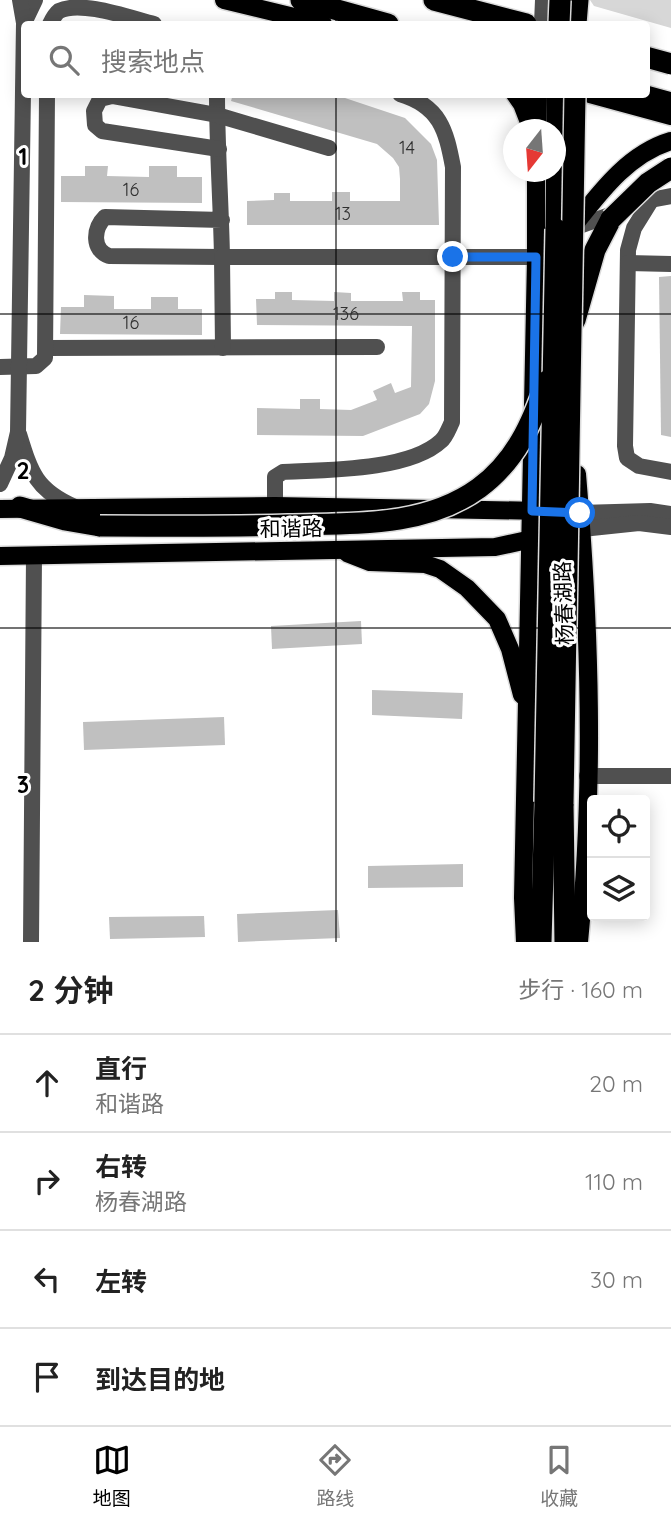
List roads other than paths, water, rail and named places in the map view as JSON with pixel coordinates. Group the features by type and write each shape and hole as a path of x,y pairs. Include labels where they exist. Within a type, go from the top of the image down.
{"highway":[{"path":"301,0 377,21"},
{"path":"435,0 515,21"},
{"path":"559,21 560,0"},
{"path":"576,21 578,0"},
{"path":"650,97 671,103"},
{"path":"557,98 553,363 554,803 577,940"},
{"path":"528,941 554,803 572,332 573,98"},
{"path":"572,332 588,271 611,219 636,194 671,169"},
{"path":"10,508 100,526 376,523 438,510 480,488 515,452 530,426 553,363"}],"main road":[{"path":"224,0 311,21"},
{"path":"463,0 530,21"},
{"path":"518,98 529,119"},
{"path":"535,119 538,98"},
{"name":"杨春湖路","path":"573,98 569,321 574,443 587,611 586,877 577,940"},
{"path":"605,98 671,116"},
{"path":"571,229 618,174 649,150 671,141"},
{"name":"杨春湖路","path":"528,941 523,898 536,182"},
{"name":"和谐路","path":"10,508 275,506 532,511 581,521"},
{"name":"和谐路","path":"0,556 495,547 531,539 581,521"},
{"path":"341,550 370,562 425,564 440,569 467,589 497,619 510,649 528,719"}],"street":[{"path":"20,0 24,21"},
{"path":"25,21 36,0"},
{"path":"540,21 543,0"},
{"path":"550,0 564,21"},
{"path":"52,21 57,12 71,5 89,6 143,21"},
{"path":"0,484 12,458 18,432 23,98"},
{"path":"0,367 39,365 45,358 47,98"},
{"path":"104,98 100,99 94,111 95,125 102,131 219,149"},
{"path":"123,98 217,115 329,148"},
{"path":"217,98 223,348"},
{"path":"275,506 275,477 282,472 374,467 423,452 442,440 452,422 453,167 449,149 432,109 412,98"},
{"path":"571,229 652,199 671,196"},
{"path":"652,199 634,228 628,250 625,446 627,458 639,466 671,472"},
{"path":"222,220 105,217 97,230 97,246 101,253 109,256 536,257"},
{"path":"628,263 671,264"},
{"path":"46,348 377,347"},
{"path":"18,432 39,484 50,495 75,507"},
{"path":"581,521 650,511 671,514"},
{"path":"581,521 671,527"},
{"path":"31,942 34,556"},
{"path":"587,770 671,765"},
{"path":"587,770 671,776"}]}
